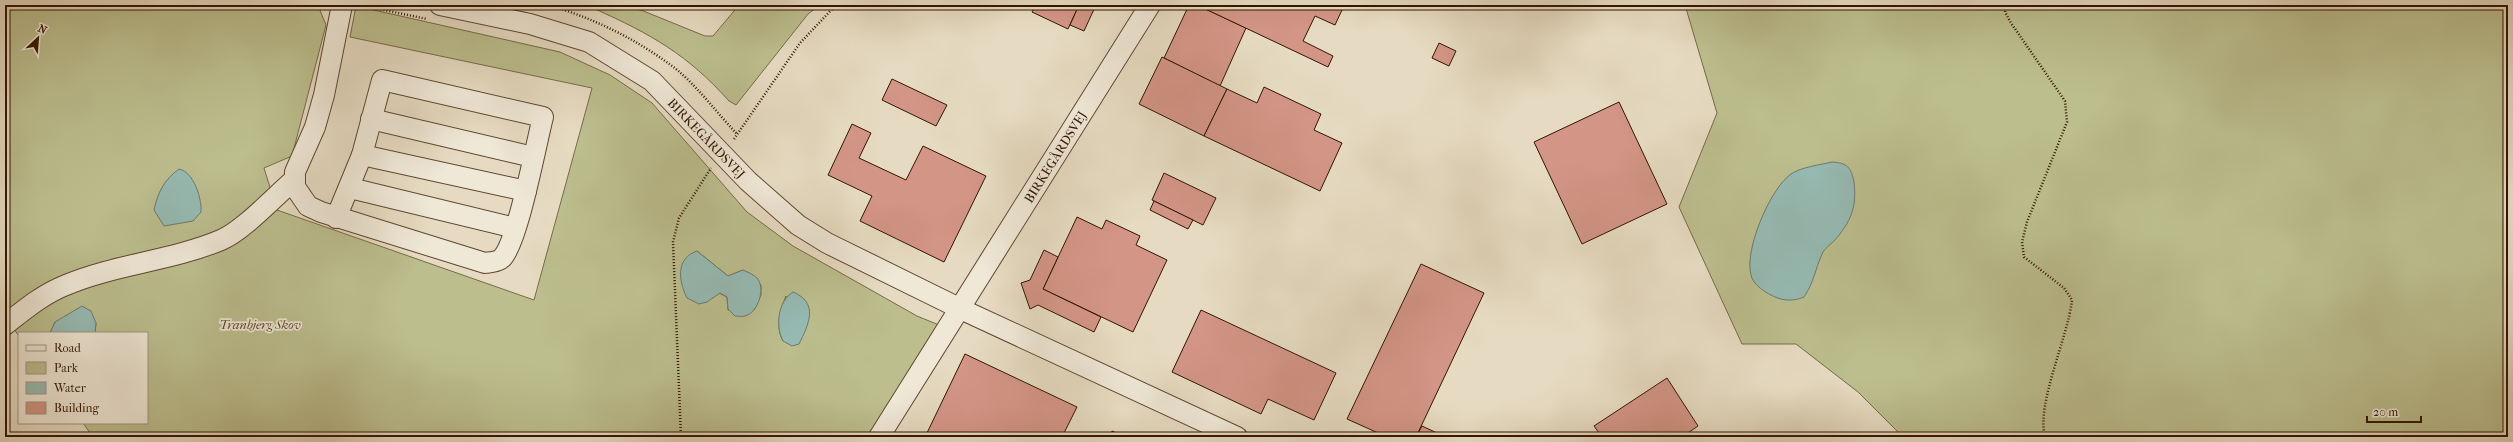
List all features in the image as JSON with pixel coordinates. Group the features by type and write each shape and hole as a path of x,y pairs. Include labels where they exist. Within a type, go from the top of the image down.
{"street":[{"path":"336,218 350,188 362,155 382,80 542,117 526,191 510,245 501,259 485,263 336,218 308,206 295,187 294,180 324,95 342,5"},
{"name":"BIRKEGÅRDSVEJ","path":"960,308 1150,5"},
{"name":"BIRKEGÅRDSVEJ","path":"434,12 530,24 589,42 652,81 719,163 748,181 798,225 827,243 960,308 1237,437"},
{"path":"371,119 533,157"},
{"path":"362,155 526,191"},
{"path":"5,325 35,302 65,285 103,272 170,257 223,240 294,180"},
{"path":"350,188 515,228"},
{"path":"879,437 960,308"}],"path":[{"path":"359,5 434,12"},
{"path":"681,437 672,242 679,218 719,163 800,43 836,5"},
{"path":"2006,5 2005,12 2011,23 2065,101 2067,122 2027,222 2022,242 2024,256 2064,288 2072,300 2070,316 2046,402 2045,437"}],"green space":[{"name":"Tranbjerg Skov","path":"17,5 307,5 319,8 326,25 292,156 264,168 277,210 534,300 592,88 350,37 356,6 560,52 610,75 652,103 747,212 793,246 917,316 939,325 883,437 93,437 84,424 148,424 148,332 95,332 96,323 55,322 50,332 18,332 18,335 5,317 5,9","holes":["697,251 728,276 743,270 761,285 761,295 754,310 728,310 727,297 719,293 712,296","786,296 783,341 779,330 779,318"]},
{"path":"598,5 641,10 705,36 713,36 739,5 775,5 793,9 795,5 820,5 808,14 736,105 729,101 699,71 668,47 634,27 595,9"},
{"path":"1685,5 2508,5 2508,437 1903,437 1858,392 1796,344 1742,344 1679,207 1717,113"}],"water":[{"path":"1832,162 1841,163 1848,167 1853,177 1855,199 1849,221 1840,234 1823,252 1804,297 1791,300 1773,296 1758,286 1751,275 1751,251 1760,221 1775,193 1791,174 1805,168"},
{"path":"179,169 184,171 193,180 200,200 201,212 193,221 164,226 154,210 162,187"},
{"path":"697,251 728,276 743,270 757,278 760,282 761,294 757,305 750,314 735,316 728,309 727,297 720,293 707,302 699,304 687,298 682,284 682,264 690,254"},
{"path":"793,292 806,302 810,315 806,329 799,344 792,346 783,341 779,328 779,314 784,301"},
{"path":"82,306 91,311 96,323 95,332 50,332 55,322"}],"building":[{"path":"1036,5 1079,5 1068,29 1032,12"},
{"path":"1079,5 1096,5 1084,31 1070,25"},
{"path":"1189,5 1197,5 1246,28 1220,86 1164,58"},
{"path":"1197,5 1332,5 1342,10 1335,25 1315,16 1303,41 1333,56 1328,67"},
{"path":"1439,43 1456,51 1449,66 1432,58"},
{"path":"1162,57 1227,89 1204,136 1139,104"},
{"path":"892,79 947,105 936,126 882,100"},
{"path":"1264,87 1321,114 1314,130 1342,143 1320,191 1204,136 1227,89 1257,103"},
{"path":"1619,102 1667,204 1582,244 1534,142"},
{"path":"852,124 871,133 859,158 906,180 923,146 986,176 944,262 860,221 872,196 828,175"},
{"path":"1164,173 1216,198 1203,225 1152,200"},
{"path":"1154,201 1193,220 1188,229 1150,210"},
{"path":"1077,217 1102,229 1106,220 1140,236 1136,245 1167,260 1133,332 1043,289"},
{"path":"1044,250 1058,257 1043,289 1101,317 1094,332 1038,305 1030,309 1021,283 1030,280"},
{"path":"1421,264 1484,293 1416,437 1387,437 1347,419"},
{"path":"1201,310 1336,373 1314,420 1268,399 1261,414 1172,372"},
{"path":"965,354 1077,407 1062,437 925,437"},
{"path":"1667,378 1698,426 1682,437 1602,437 1594,426"},
{"path":"1422,426 1437,433 1436,437 1416,437"},
{"path":"1112,431 1125,437 1109,437"}]}
